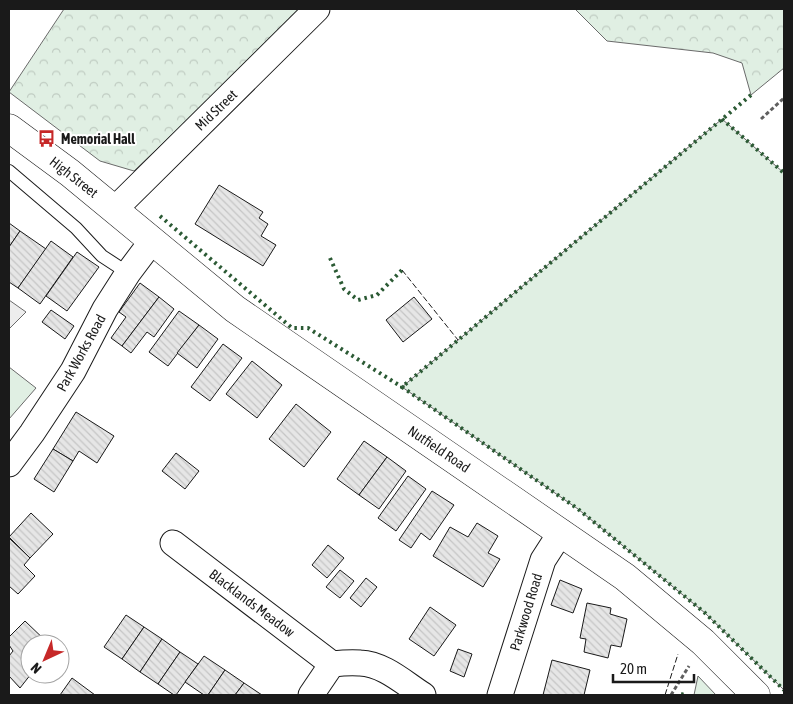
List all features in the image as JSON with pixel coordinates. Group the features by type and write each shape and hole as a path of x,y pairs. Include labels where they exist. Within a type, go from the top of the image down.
{"main road":[{"name":"High Street","path":"9,128 115,209"},
{"name":"Nutfield Road","path":"115,209 235,309 625,577 703,642 756,695"}],"street":[{"name":"Mid Street","path":"115,209 317,9"},
{"name":"Park Works Road","path":"9,464 73,372 105,309 128,273 152,241"},
{"name":"Parkwood Road","path":"500,695 543,560 561,532"},
{"name":"Blacklands Meadow","path":"172,543 332,664"},
{"path":"311,695 332,664 361,662 386,671 423,695"}],"lane":[{"path":"9,172 76,228 102,256 128,273"}],"path":[{"path":"761,119 784,98"},
{"path":"671,695 703,642"}],"green space":[{"path":"64,9 304,9 134,171 100,161 9,92"},
{"path":"575,9 784,9 784,68 751,95 742,63 713,53 607,41"},
{"path":"722,119 784,173 784,690 705,613 578,509 402,387"},
{"path":"9,367 36,388 9,419"},
{"path":"698,676 716,695 694,695"}],"shaded area":[{"path":"9,300 26,312 9,329"}],"building":[{"path":"219,185 263,212 259,218 268,224 261,236 276,245 263,266 195,224"},
{"path":"9,223 20,231 9,247"},
{"path":"20,231 46,249 18,288 9,282 9,247"},
{"path":"51,241 73,257 40,304 18,288"},
{"path":"77,252 99,267 67,311 46,296"},
{"path":"140,283 159,297 122,346 111,338 126,317 119,312"},
{"path":"159,297 174,309 154,337 147,332 131,353 122,346"},
{"path":"414,297 432,319 403,342 386,320"},
{"path":"51,310 74,326 65,339 42,322"},
{"path":"179,311 199,325 168,366 149,352"},
{"path":"199,325 218,339 197,368 177,353"},
{"path":"223,344 242,358 210,401 191,387"},
{"path":"252,361 282,385 257,418 226,394"},
{"path":"296,404 331,432 304,467 269,439"},
{"path":"76,412 114,436 97,463 79,451 73,461 53,449"},
{"path":"364,441 387,457 359,495 337,479"},
{"path":"53,449 73,461 54,492 34,479"},
{"path":"176,453 199,471 185,489 162,471"},
{"path":"387,457 406,471 379,509 359,495"},
{"path":"408,476 426,489 396,531 378,518"},
{"path":"432,491 454,505 430,540 421,533 411,548 399,540"},
{"path":"31,513 53,534 30,558 9,537"},
{"path":"477,523 498,536 488,553 500,559 483,587 433,556 450,527 468,537"},
{"path":"9,538 30,558 24,565 35,576 18,594 9,586"},
{"path":"328,545 344,558 327,578 312,565"},
{"path":"340,570 354,581 340,598 326,587"},
{"path":"366,578 377,587 361,607 350,598"},
{"path":"560,580 582,589 573,613 551,605"},
{"path":"587,603 611,608 610,614 627,619 621,647 611,645 608,658 584,652 586,639 580,638"},
{"path":"430,607 456,625 434,656 409,639"},
{"path":"126,615 144,627 122,659 104,647"},
{"path":"25,621 39,634 20,634 20,684 23,684 20,688 9,676 9,656 13,651 9,645 9,637"},
{"path":"144,627 162,639 140,672 122,659"},
{"path":"162,639 180,652 158,684 140,672"},
{"path":"458,649 472,654 464,677 450,671"},
{"path":"180,652 198,664 176,695 174,695 158,684"},
{"path":"204,656 225,670 208,695 204,695 185,682"},
{"path":"552,660 590,670 584,695 543,695"},
{"path":"225,670 244,683 235,695 208,695"},
{"path":"72,678 95,695 60,695 68,684 70,684"},
{"path":"244,683 262,695 235,695"}],"hedge":[{"path":"751,95 402,387 578,509 705,613 784,690"},
{"path":"722,119 784,173"},
{"path":"160,216 292,328 308,328 402,387"},
{"path":"330,258 344,289 358,300 377,295 402,270"},
{"path":"681,694 685,695"}],"fence":[{"path":"402,270 458,340"},
{"path":"665,695 678,654"}],"place":[{"name":"Memorial Hall","path":"47,139"}]}
